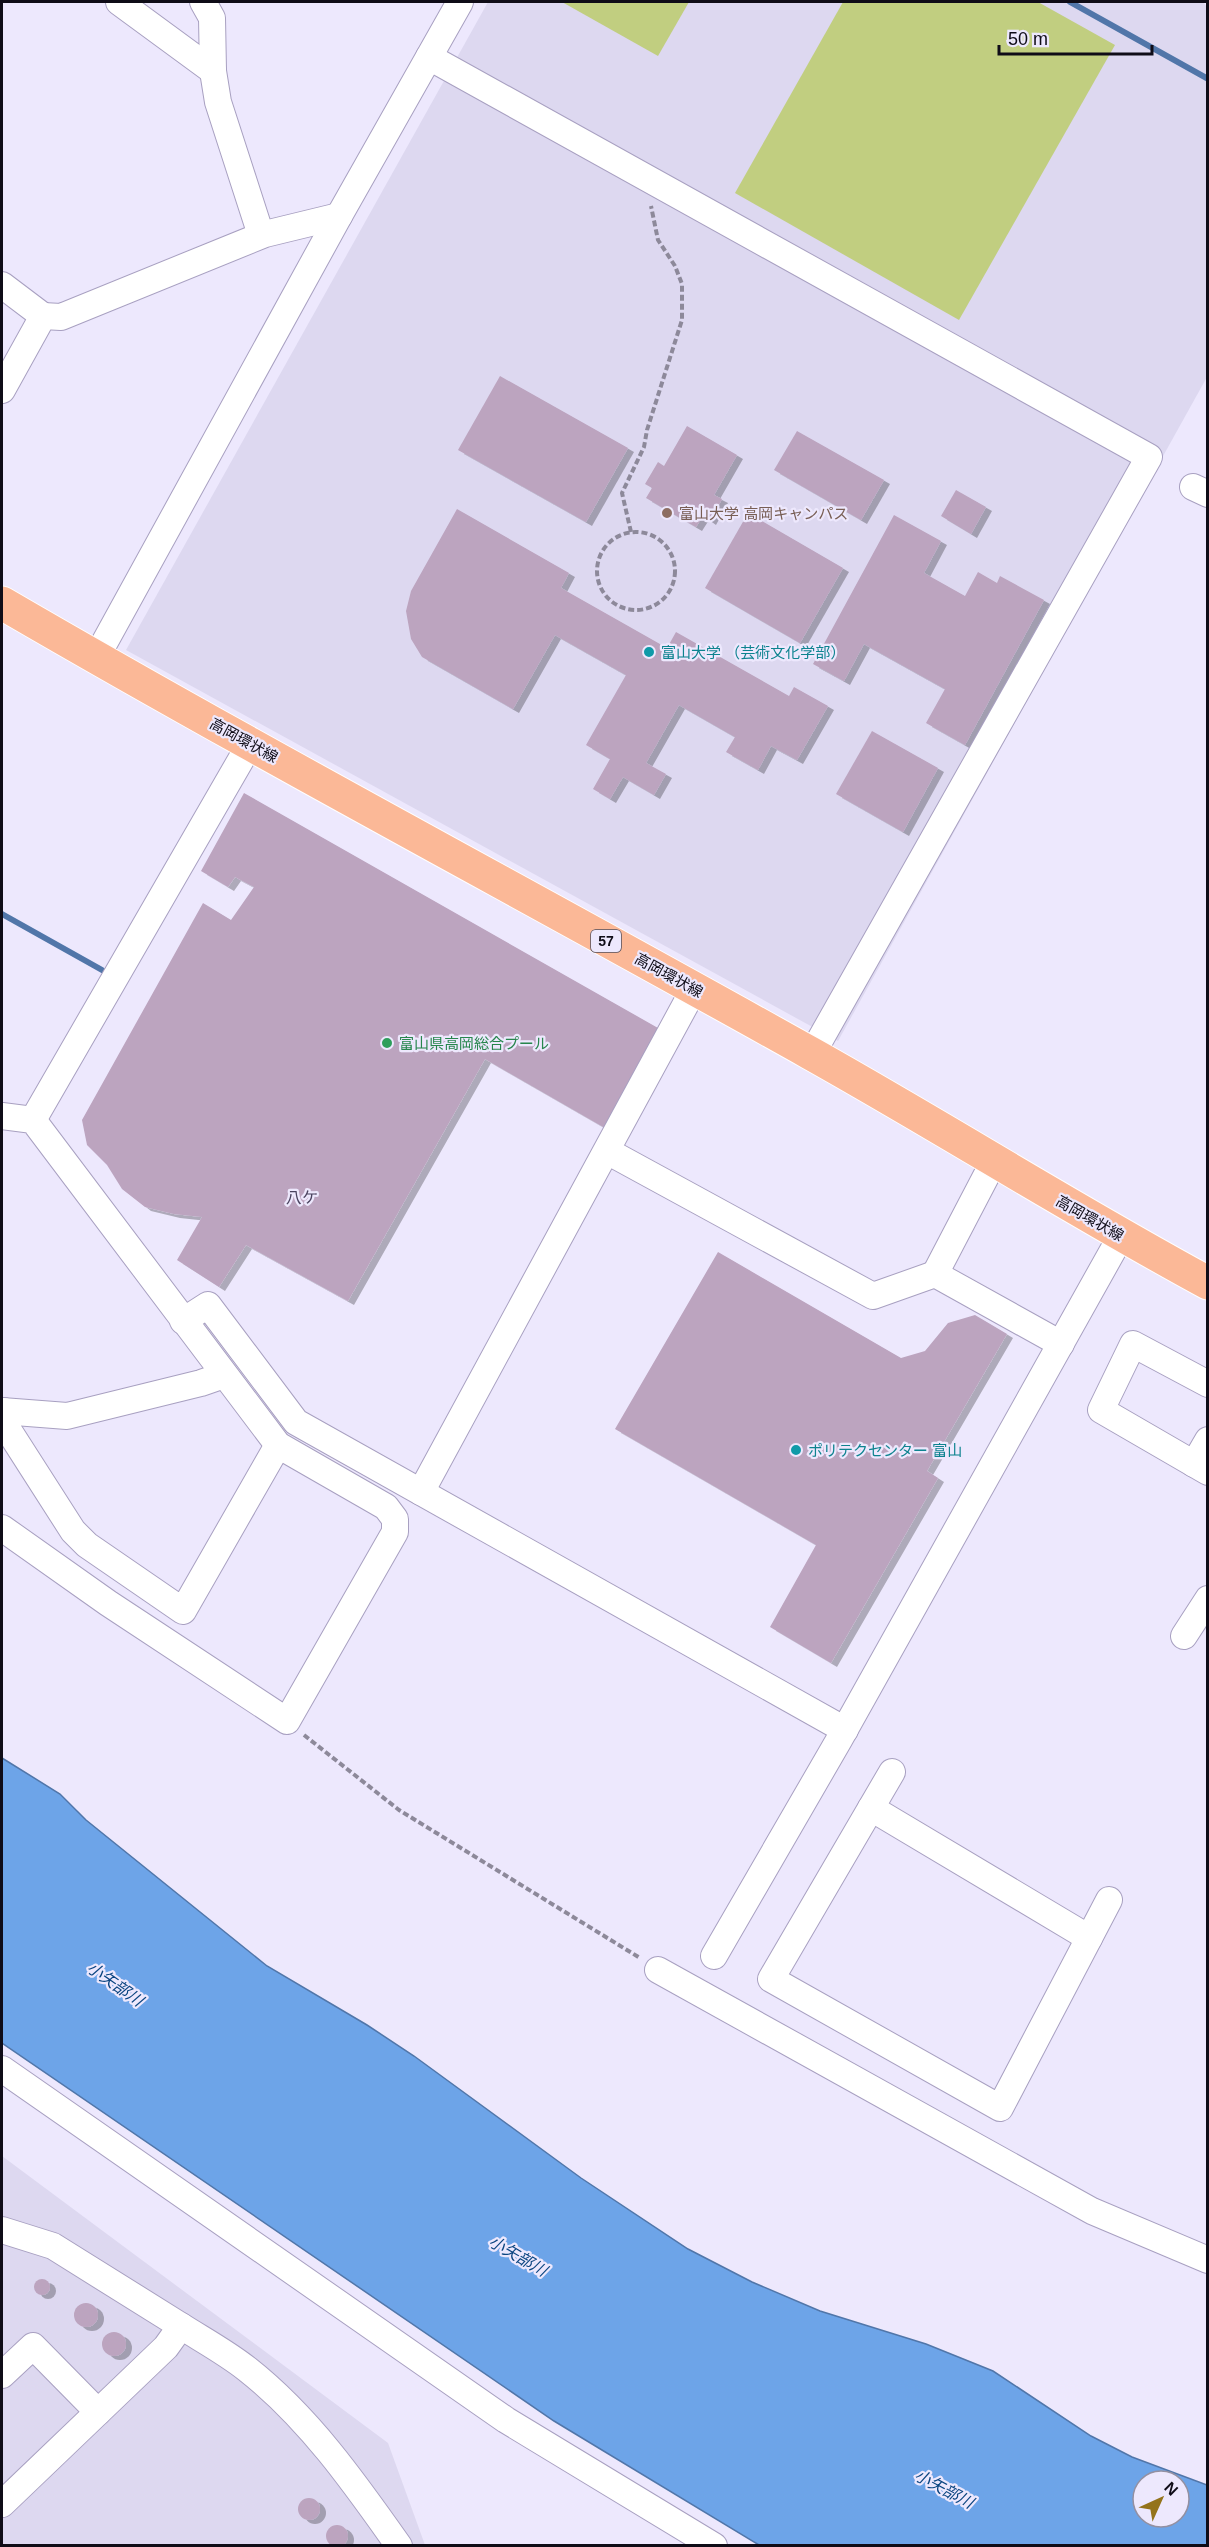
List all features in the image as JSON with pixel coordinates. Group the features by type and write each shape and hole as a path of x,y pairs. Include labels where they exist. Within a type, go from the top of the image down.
{"main road":[{"name":"高岡環状線","path":"2,603 250,744 812,1054 1121,1236 1208,1283"}],"street":[{"path":"119,2 213,70"},
{"path":"203,2 212,18 213,70 218,102 261,235"},
{"path":"96,658 339,216 460,2"},
{"path":"429,57 1149,457 812,1054"},
{"path":"2,285 43,316 61,317 261,235 339,216"},
{"path":"2,390 43,316"},
{"path":"33,1120 250,744"},
{"path":"421,1492 694,989"},
{"path":"2,1116 33,1120 278,1445 386,1507 395,1519 395,1532 287,1721 108,1603 2,1528"},
{"path":"607,1151 873,1296 935,1274 994,1161"},
{"path":"714,1956 845,1730 1121,1236"},
{"path":"935,1274 1060,1344"},
{"path":"183,1321 208,1305 296,1422 845,1730"},
{"path":"1208,1384 1133,1344 1101,1410 1201,1468 1208,1440"},
{"path":"224,1374 201,1383 67,1416 2,1411 9,1431 73,1531 87,1545 183,1611 278,1445"},
{"path":"1184,1636 1208,1599"},
{"path":"892,1772 771,1979 1000,2108 1109,1900"},
{"path":"872,1808 1089,1938"},
{"path":"658,1970 1092,2211 1208,2260"},
{"path":"2,2069 506,2420 714,2546"},
{"path":"2,2230 53,2246 247,2368 307,2426 349,2475 399,2546"},
{"path":"2,2504 166,2347 181,2326"},
{"path":"2,2375 33,2346 98,2412"}],"path":[{"path":"631,532 622,493 644,447 663,376 682,320 682,284 675,266 658,240 651,212 654,182"},
{"path":"631,532 644,533 656,538 666,546 674,564 673,584 667,596 645,610 620,607 606,595 597,578 597,566 608,543 618,536 631,532"},
{"path":"287,1721 399,1810 658,1970"}],"shaded area":[{"name":"富山大学 高岡キャンパス","path":"488,2 1203,2 1207,7 1207,377 838,1041 126,650"},
{"path":"2,2156 388,2443 425,2545 2,2545"}],"green space":[{"path":"562,2 689,2 658,56"},
{"path":"843,2 1038,2 1115,45 959,320 735,193"}],"water":[{"name":"小矢部川","path":"2,1758 60,1794 86,1820 267,1966 367,2025 414,2056 581,2178 688,2249 752,2282 820,2311 926,2344 993,2371 1091,2436 1132,2457 1164,2469 1131,2469 1131,2529 1191,2529 1191,2479 1207,2485 1207,2545 759,2545 554,2421 2,2043"}],"building":[{"path":"500,376 628,448 586,522 458,450"},
{"path":"687,426 737,455 714,495 722,499 710,521 703,516 696,527 646,498 652,488 645,484 658,462 664,466"},
{"path":"797,431 884,480 861,520 774,470"},
{"path":"956,490 986,507 971,534 941,516"},
{"name":"富山大学 （芸術文化学部）","path":"457,509 569,573 561,588 667,648 676,632 789,696 794,687 828,706 797,760 771,746 758,770 726,752 735,737 679,705 646,763 666,774 654,795 623,777 610,799 593,789 610,759 586,745 626,675 555,635 513,709 422,657 411,639 406,611 411,591"},
{"path":"748,513 843,568 800,643 705,588"},
{"path":"894,515 941,541 924,573 965,596 978,572 997,583 1000,576 1044,600 965,745 926,723 945,689 864,644 844,681 813,664"},
{"path":"872,731 938,768 903,832 836,794"},
{"name":"富山県高岡総合プール","path":"244,793 658,1028 605,1128 485,1059 348,1301 246,1245 219,1287 177,1260 202,1217 174,1214 145,1207 122,1189 107,1165 87,1145 82,1120 203,903 231,920 254,887 235,877 228,887 201,871"},
{"name":"ポリテクセンター 富山","path":"718,1252 901,1358 925,1351 948,1323 975,1315 1007,1334 927,1471 938,1478 831,1663 770,1627 816,1545 615,1429"},
{"path":"42,2279 50,2287 42,2295 34,2287"},
{"path":"86,2303 91,2304 97,2310 97,2320 91,2326 86,2327 81,2326 75,2320 74,2315 75,2310 81,2304"},
{"path":"114,2332 119,2333 125,2339 125,2349 119,2355 114,2356 109,2355 103,2349 102,2344 103,2339 109,2333"},
{"path":"305,2498 313,2498 320,2505 320,2513 313,2520 305,2520 298,2513 298,2505"},
{"path":"337,2525 345,2528 348,2536 345,2544 337,2547 329,2544 326,2536 329,2528"}],"waterway":[{"path":"1070,2 1208,79"},
{"path":"2,914 102,970"}],"place":[{"name":"富山大学 高岡キャンパス","path":"667,513"},
{"name":"富山大学 （芸術文化学部）","path":"649,652"},
{"name":"富山県高岡総合プール","path":"387,1043"},
{"name":"ポリテクセンター 富山","path":"796,1450"}],"district":[{"name":"八ケ","path":"302,1197"}]}
